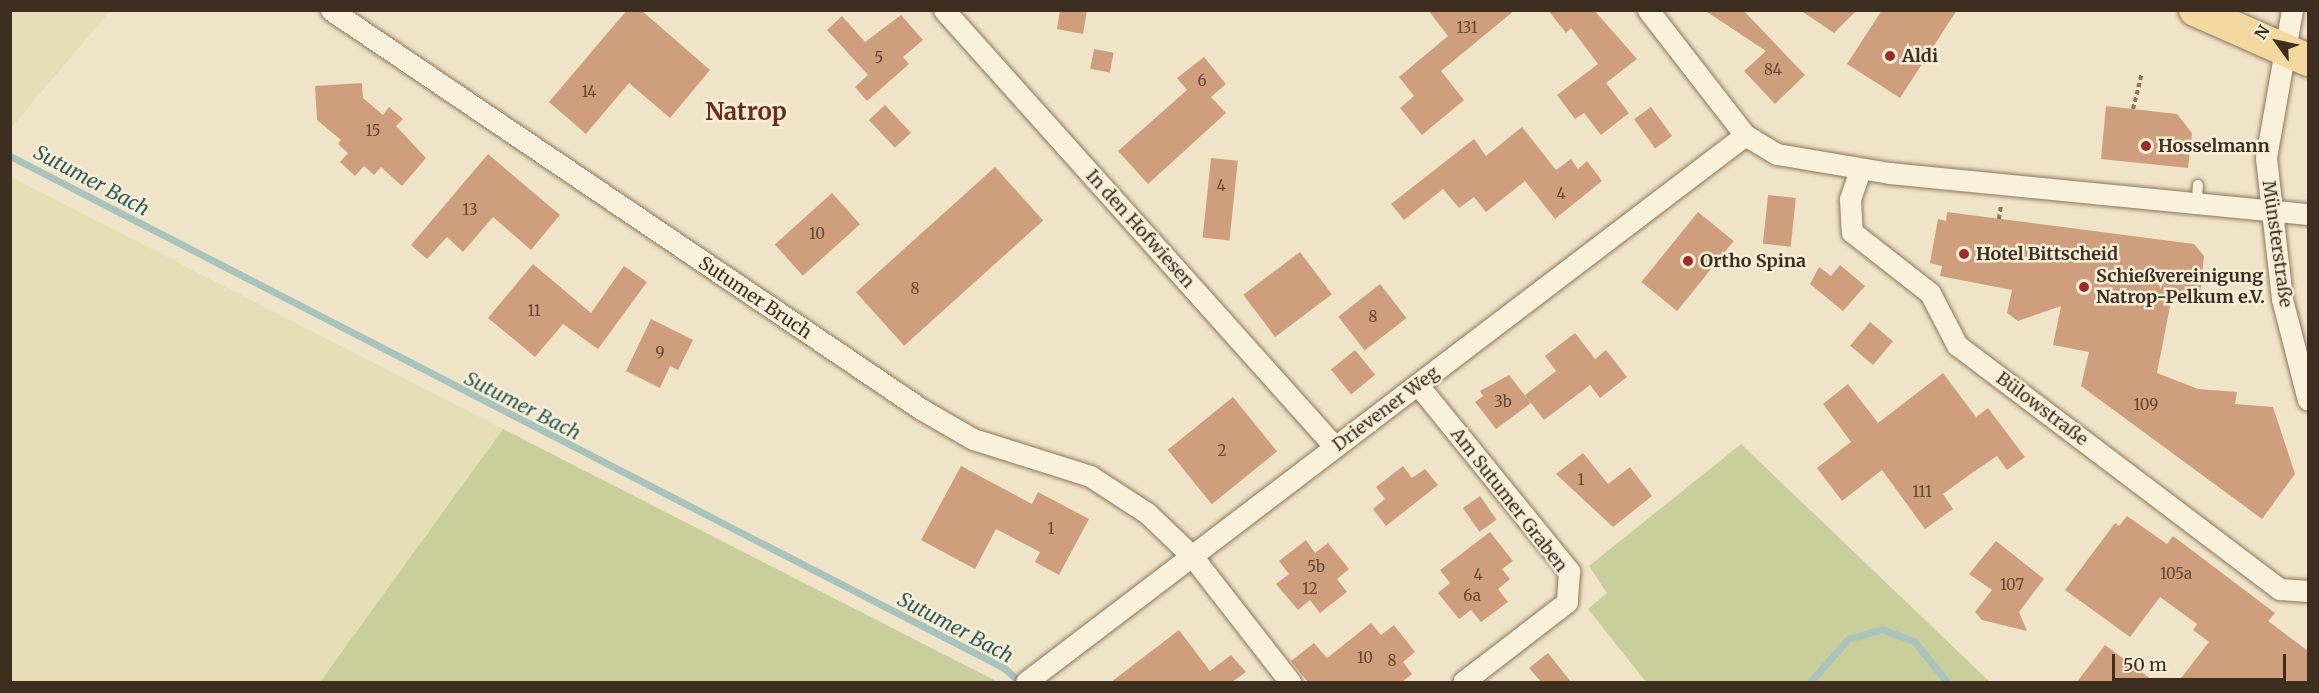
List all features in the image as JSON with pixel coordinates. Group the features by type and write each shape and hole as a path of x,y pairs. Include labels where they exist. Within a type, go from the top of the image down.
{"main road":[{"path":"2195,10 2296,56"}],"street":[{"name":"Sutumer Bruch","path":"331,10 921,409 973,439 1090,476 1147,513 1192,556"},
{"name":"In den Hofwiesen","path":"944,10 1335,447"},
{"path":"1648,10 1744,135 1777,154 1860,170 2198,194 2268,209 2308,214"},
{"name":"Münsterstraße","path":"2292,10 2296,56 2266,158 2268,209 2282,300 2308,400"},
{"name":"Drievener Weg","path":"1028,681 1744,135"},
{"name":"Bülowstraße","path":"1860,170 1850,199 1852,232 1930,293 1957,345 2280,589 2308,591"},
{"name":"Am Sutumer Graben","path":"1418,385 1569,571 1567,603 1463,682"},
{"path":"1192,556 1290,682"}],"path":[{"path":"2133,109 2142,74"}],"shaded area":[{"path":"10,11 110,11 11,128"},
{"path":"11,177 503,429 320,682 11,682"}],"green space":[{"path":"503,429 998,682 320,682"},
{"path":"1741,444 1990,682 1646,682 1588,609 1607,593 1589,566"}],"building":[{"path":"627,10 641,10 710,70 670,118 629,83 586,134 549,102"},
{"path":"1060,10 1087,10 1083,34 1057,29"},
{"path":"1428,10 1515,10 1441,71 1464,100 1422,135 1400,108 1414,96 1399,77 1448,36"},
{"path":"1548,10 1594,10 1637,59 1606,83 1629,113 1601,135 1584,113 1575,119 1557,95 1598,64 1571,28 1566,33"},
{"path":"1704,10 1743,10 1805,75 1775,104 1744,71 1766,51"},
{"path":"1800,10 1857,10 1834,33"},
{"name":"Aldi","path":"1882,10 1957,10 1900,98 1847,64"},
{"path":"901,15 923,40 903,57 909,64 867,101 855,87 868,75 827,30 842,16 865,42"},
{"path":"1094,49 1114,53 1110,72 1090,69"},
{"path":"1204,57 1226,84 1211,97 1226,113 1148,184 1118,151 1187,90 1177,78"},
{"path":"362,83 363,98 383,115 389,107 403,119 396,126 426,158 402,186 381,167 374,175 364,166 355,176 340,162 348,153 338,144 341,140 317,120 315,86"},
{"path":"885,105 911,133 895,148 869,120"},
{"name":"Hosselmann","path":"2106,106 2177,114 2192,133 2188,168 2101,159"},
{"path":"1651,107 1672,136 1655,148 1634,119"},
{"path":"1522,127 1556,170 1571,159 1578,169 1587,161 1602,181 1555,219 1525,181 1486,212 1474,197 1459,208 1443,189 1404,220 1391,204 1474,139 1486,156"},
{"path":"488,154 560,215 531,250 493,217 463,252 447,237 427,259 411,245"},
{"path":"1211,158 1238,161 1229,240 1203,238"},
{"path":"995,167 1043,221 904,346 856,292"},
{"path":"832,193 860,224 803,276 775,245"},
{"path":"1768,195 1796,198 1791,247 1763,244"},
{"name":"Ortho Spina","path":"1698,212 1734,241 1677,311 1641,282"},
{"path":"1947,212 2194,244 2204,256 2200,295 2173,291 2157,373 2198,389 2237,392 2235,404 2273,407 2295,474 2262,519 2081,386 2089,352 2053,345 2061,306 2018,321 2007,313 2012,290 1940,276 1942,266 1930,263 1938,219 1946,221"},
{"path":"1300,252 1332,294 1275,337 1243,295"},
{"path":"533,264 591,313 624,266 647,282 598,349 563,324 535,357 488,318"},
{"path":"1840,265 1865,286 1843,311 1810,284 1819,267 1831,276"},
{"path":"1380,284 1406,318 1365,351 1338,317"},
{"path":"651,319 693,340 678,370 670,366 660,388 626,371"},
{"path":"1870,322 1893,341 1873,365 1850,346"},
{"path":"1575,333 1595,359 1606,350 1627,377 1600,398 1590,385 1544,420 1525,395 1556,371 1545,356"},
{"path":"1355,350 1375,375 1351,394 1331,370"},
{"path":"1943,373 1976,417 1988,408 2025,457 2007,470 1997,456 1972,473 1943,494 1953,509 1925,529 1882,470 1842,501 1817,468 1851,442 1823,404 1848,384 1878,423"},
{"path":"1509,375 1531,403 1496,429 1475,402 1483,396 1480,391"},
{"path":"1233,397 1277,451 1212,504 1168,450"},
{"path":"1583,453 1608,484 1630,467 1652,496 1613,527 1556,474"},
{"path":"961,466 1032,504 1038,492 1089,519 1059,575 1035,562 1040,552 996,529 975,569 921,540"},
{"path":"1403,466 1412,478 1425,469 1438,485 1386,526 1373,509 1385,499 1376,487"},
{"path":"1480,496 1497,520 1479,532 1463,508"},
{"path":"2127,516 2167,544 2173,536 2275,613 2268,621 2308,651 2308,682 2178,682 2209,642 2193,630 2197,624 2160,597 2130,637 2065,590 2115,523 2119,526"},
{"path":"1490,532 1513,561 1502,569 1510,579 1498,589 1508,602 1481,622 1471,610 1459,619 1438,593 1450,583 1440,570"},
{"path":"1306,540 1315,553 1328,543 1349,569 1337,579 1347,592 1320,613 1310,600 1298,610 1276,584 1289,574 1279,561"},
{"path":"1996,541 2044,579 2019,612 2027,631 1982,620 1975,612 1992,590 1969,574"},
{"path":"1371,623 1381,635 1394,625 1415,652 1403,662 1412,674 1402,682 1308,682 1291,661 1314,643 1327,658"},
{"path":"1179,630 1210,671 1231,655 1246,672 1232,682 1111,682"},
{"path":"2105,645 2155,682 2077,682"},
{"path":"1548,653 1571,682 1541,682 1529,668"}],"waterway":[{"name":"Sutumer Bach","path":"10,156 1004,668 1020,682"},
{"name":"Sutumer Bach","path":"1810,682 1848,639 1882,629 1914,641 1947,682"}],"place":[{"name":"Aldi","path":"1890,56"},
{"name":"Hosselmann","path":"2146,146"},
{"name":"Hotel Bittscheid","path":"1964,254"},
{"name":"Ortho Spina","path":"1688,261"},
{"name":"Schießvereinigung Natrop-Pelkum e.V.","path":"2084,287"}],"district":[{"name":"Natrop","path":"746,112"}]}
